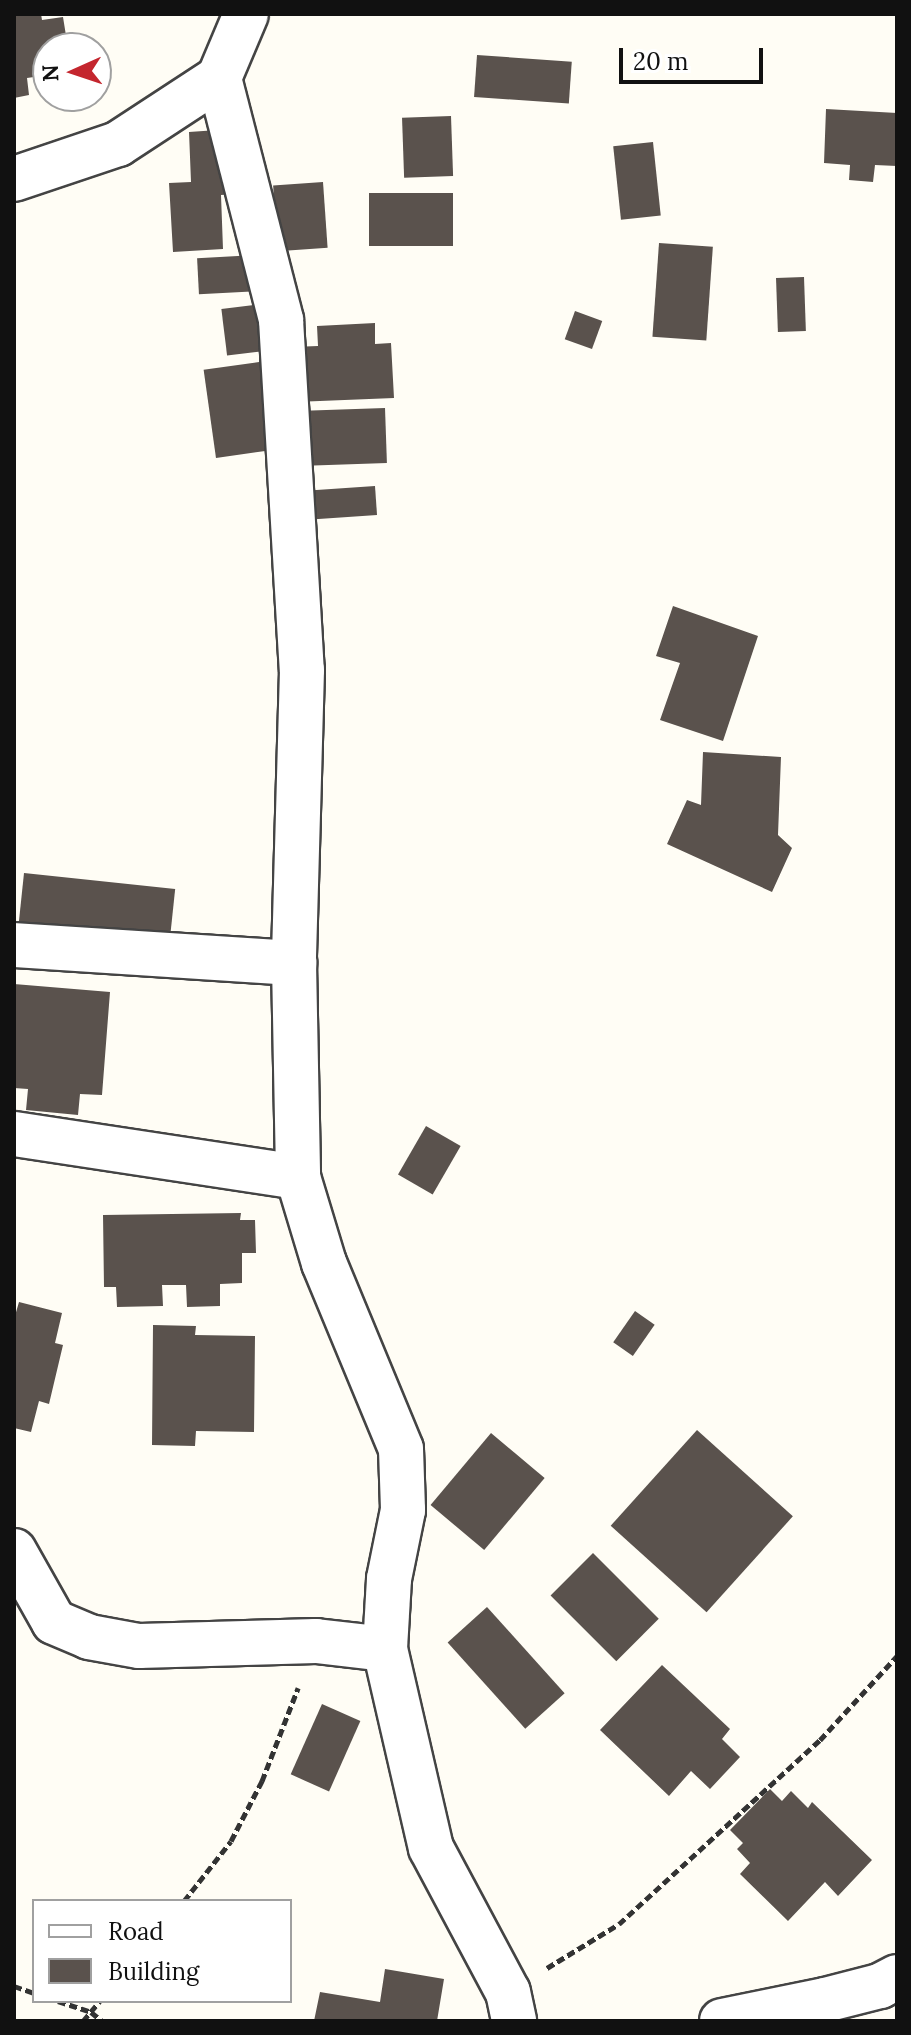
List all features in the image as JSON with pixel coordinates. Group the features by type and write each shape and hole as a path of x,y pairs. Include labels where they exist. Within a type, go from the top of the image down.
{"street":[{"path":"14,179 118,144 219,78 246,14"},
{"path":"219,78 281,320 302,670 294,963 298,1177 324,1263 401,1449 403,1510 389,1579 385,1649 431,1848 511,2006"},
{"path":"14,945 294,963"},
{"path":"14,1134 298,1177"},
{"path":"14,1551 54,1622 89,1637 139,1646 316,1641 385,1649"},
{"path":"722,2021 839,1997 880,1986 897,1977"}],"path":[{"path":"186,1899 231,1841 262,1781 316,1641"},
{"path":"511,2006 619,1924 820,1740 897,1656"},
{"path":"64,2003 91,2012 102,2021"},
{"path":"83,2021 98,2003"}],"building":[{"path":"14,14 41,14 42,20 63,17 65,32 32,32 32,77 27,78 29,95 14,98"},
{"path":"477,55 572,62 569,104 474,97"},
{"path":"826,109 897,113 897,166 875,165 873,182 849,180 850,165 824,163"},
{"path":"451,116 453,176 404,178 402,118"},
{"path":"232,129 235,194 221,195 223,249 173,252 169,183 191,182 189,132"},
{"path":"653,142 661,216 621,220 613,146"},
{"path":"323,182 328,248 278,251 273,185"},
{"path":"369,193 453,193 453,246 369,246"},
{"path":"659,243 713,247 706,341 652,337"},
{"path":"258,255 260,291 199,294 197,258"},
{"path":"804,277 806,331 778,332 776,278"},
{"path":"270,303 276,350 227,356 221,309"},
{"path":"575,311 602,321 592,349 565,339"},
{"path":"375,323 375,344 391,343 394,398 295,402 292,347 318,346 317,326"},
{"path":"266,361 278,449 216,458 204,370"},
{"path":"385,408 387,463 299,466 297,411"},
{"path":"375,486 377,515 311,520 309,491"},
{"path":"673,606 758,636 723,741 660,720 680,663 656,656"},
{"path":"703,752 781,757 778,835 792,848 772,892 667,844 687,800 701,805"},
{"path":"24,873 175,889 170,941 19,925"},
{"path":"14,984 110,992 102,1095 80,1094 78,1115 26,1110 28,1089 14,1088"},
{"path":"426,1126 461,1146 433,1194 398,1174"},
{"path":"241,1213 240,1220 255,1220 256,1253 242,1253 242,1283 220,1284 220,1306 187,1307 186,1285 162,1285 163,1306 117,1307 116,1287 104,1287 103,1215"},
{"path":"19,1302 62,1313 55,1343 63,1345 49,1404 39,1401 31,1432 14,1428 14,1319"},
{"path":"635,1311 655,1325 633,1356 613,1342"},
{"path":"153,1325 196,1326 195,1335 255,1336 254,1432 196,1431 195,1446 152,1445"},
{"path":"697,1430 793,1516 707,1612 611,1526"},
{"path":"491,1433 545,1478 484,1550 431,1505"},
{"path":"593,1553 659,1619 616,1661 551,1595"},
{"path":"487,1607 565,1693 525,1729 448,1642"},
{"path":"662,1665 730,1729 722,1739 740,1757 710,1789 691,1771 669,1796 600,1730"},
{"path":"322,1704 360,1721 329,1791 291,1774"},
{"path":"770,1789 782,1801 791,1791 808,1808 812,1802 872,1860 838,1896 825,1882 788,1921 740,1874 750,1863 737,1849 743,1843 730,1830"},
{"path":"385,1969 444,1979 437,2021 314,2021 320,1992 380,2002"}]}
